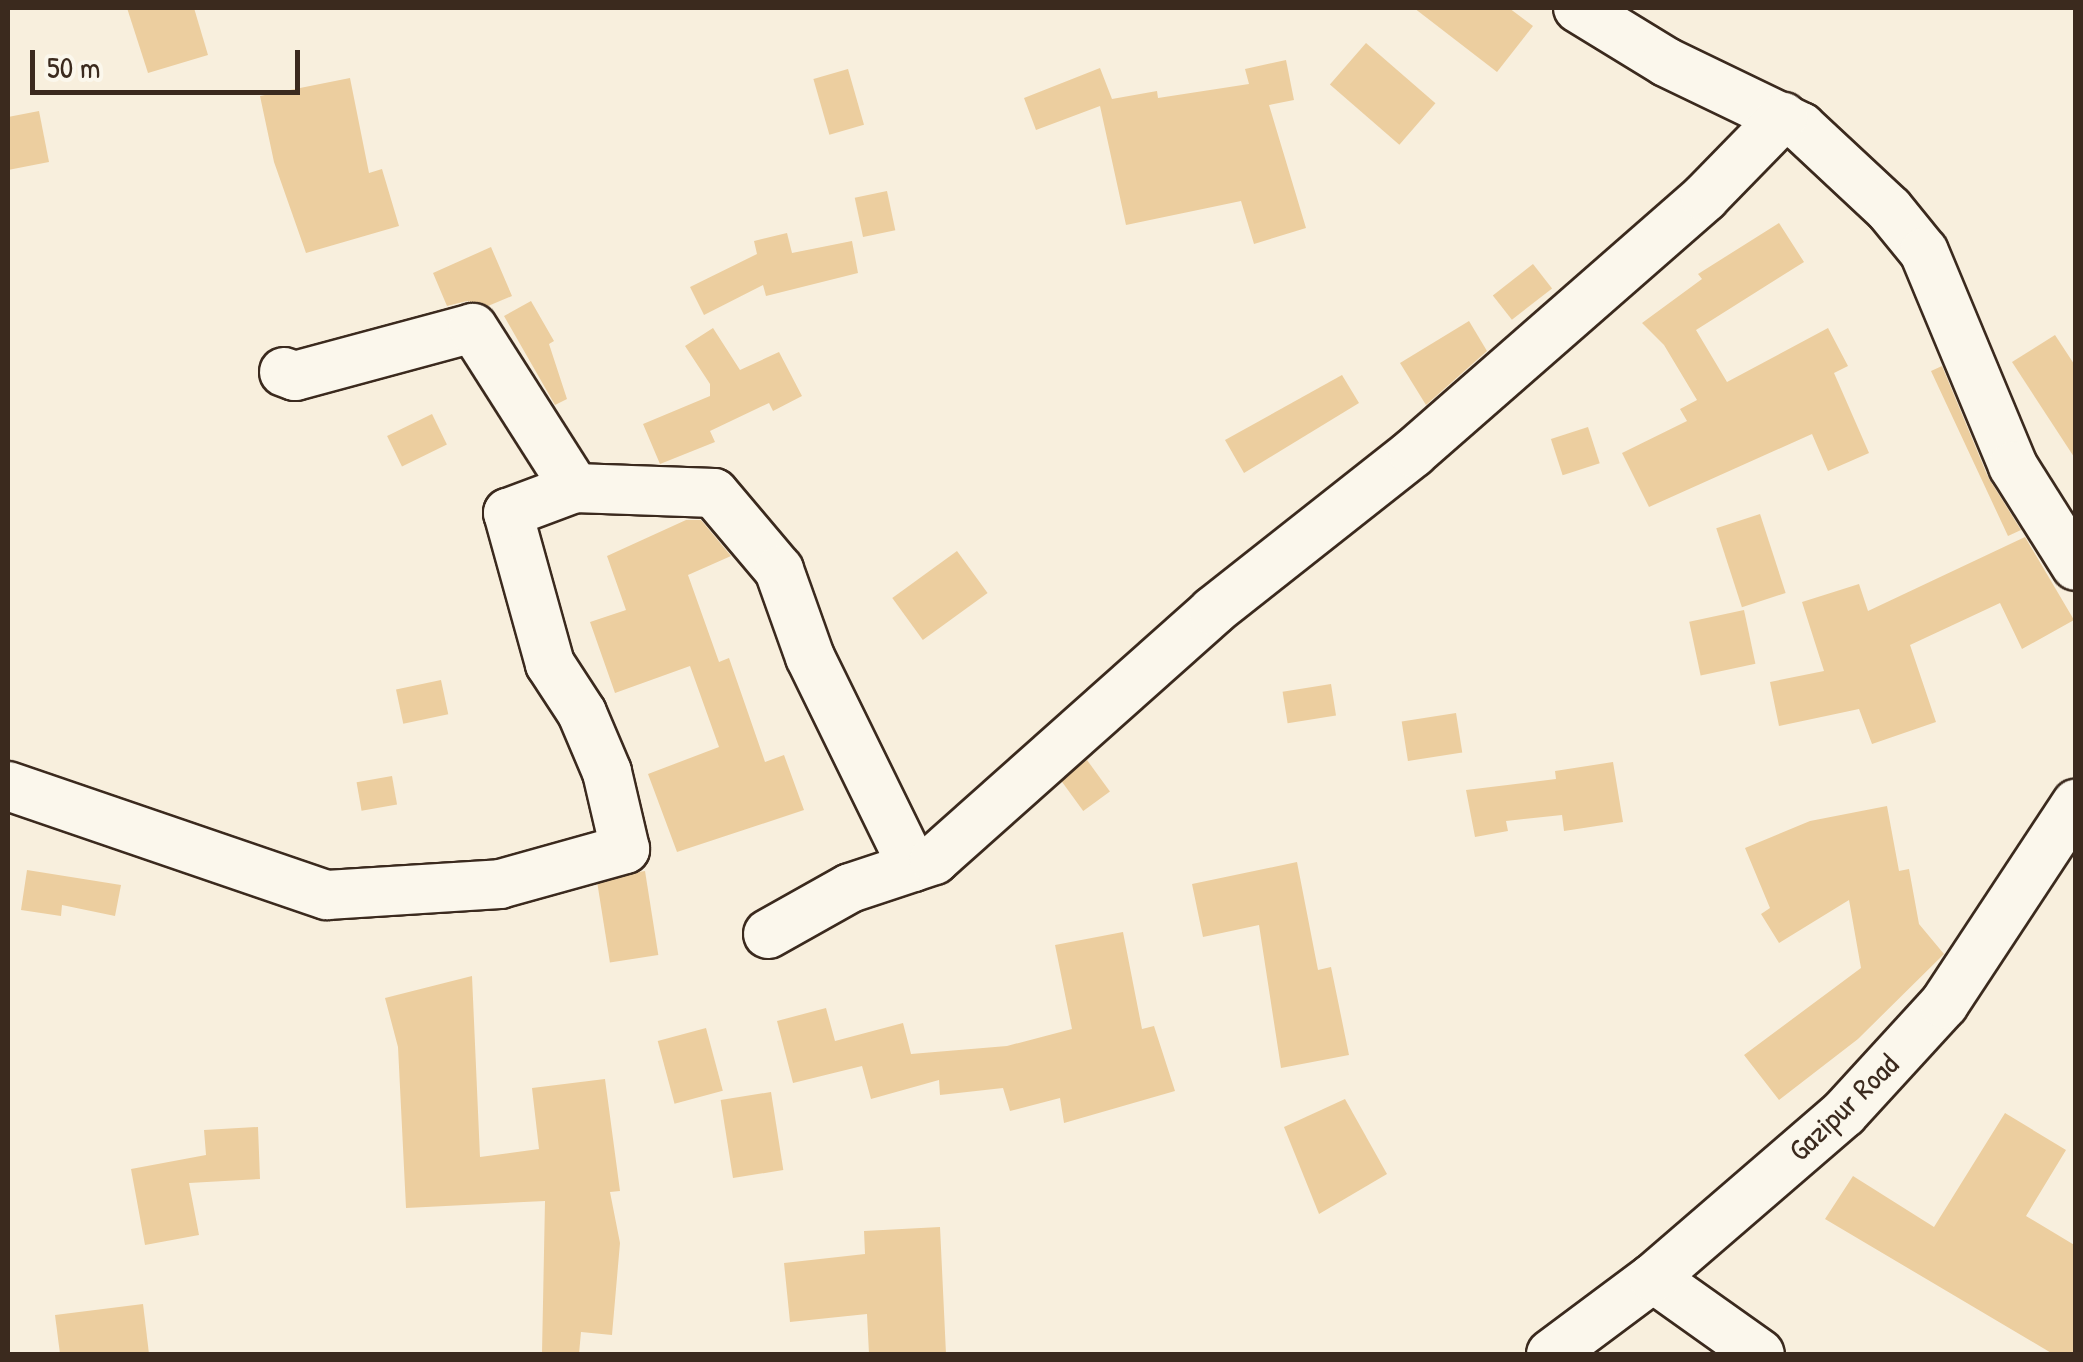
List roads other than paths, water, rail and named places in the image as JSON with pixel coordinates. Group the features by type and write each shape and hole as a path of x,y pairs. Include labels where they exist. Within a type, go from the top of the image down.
{"street":[{"path":"1578,8 1666,62 1782,117 1890,209 1924,252 2014,466 2076,566"},
{"path":"768,934 850,888 934,860 1213,611 1428,440 1705,197 1782,117"},
{"path":"284,372 294,376 473,328 575,488"},
{"path":"8,786 327,895 500,884 625,850 607,772 582,713 550,664 508,513 575,488 714,493 779,570 810,657 913,867"},
{"name":"Gazipur Road","path":"1551,1354 1653,1278 1844,1113 1944,1004 2076,804"},
{"path":"1653,1278 1760,1354"}]}
